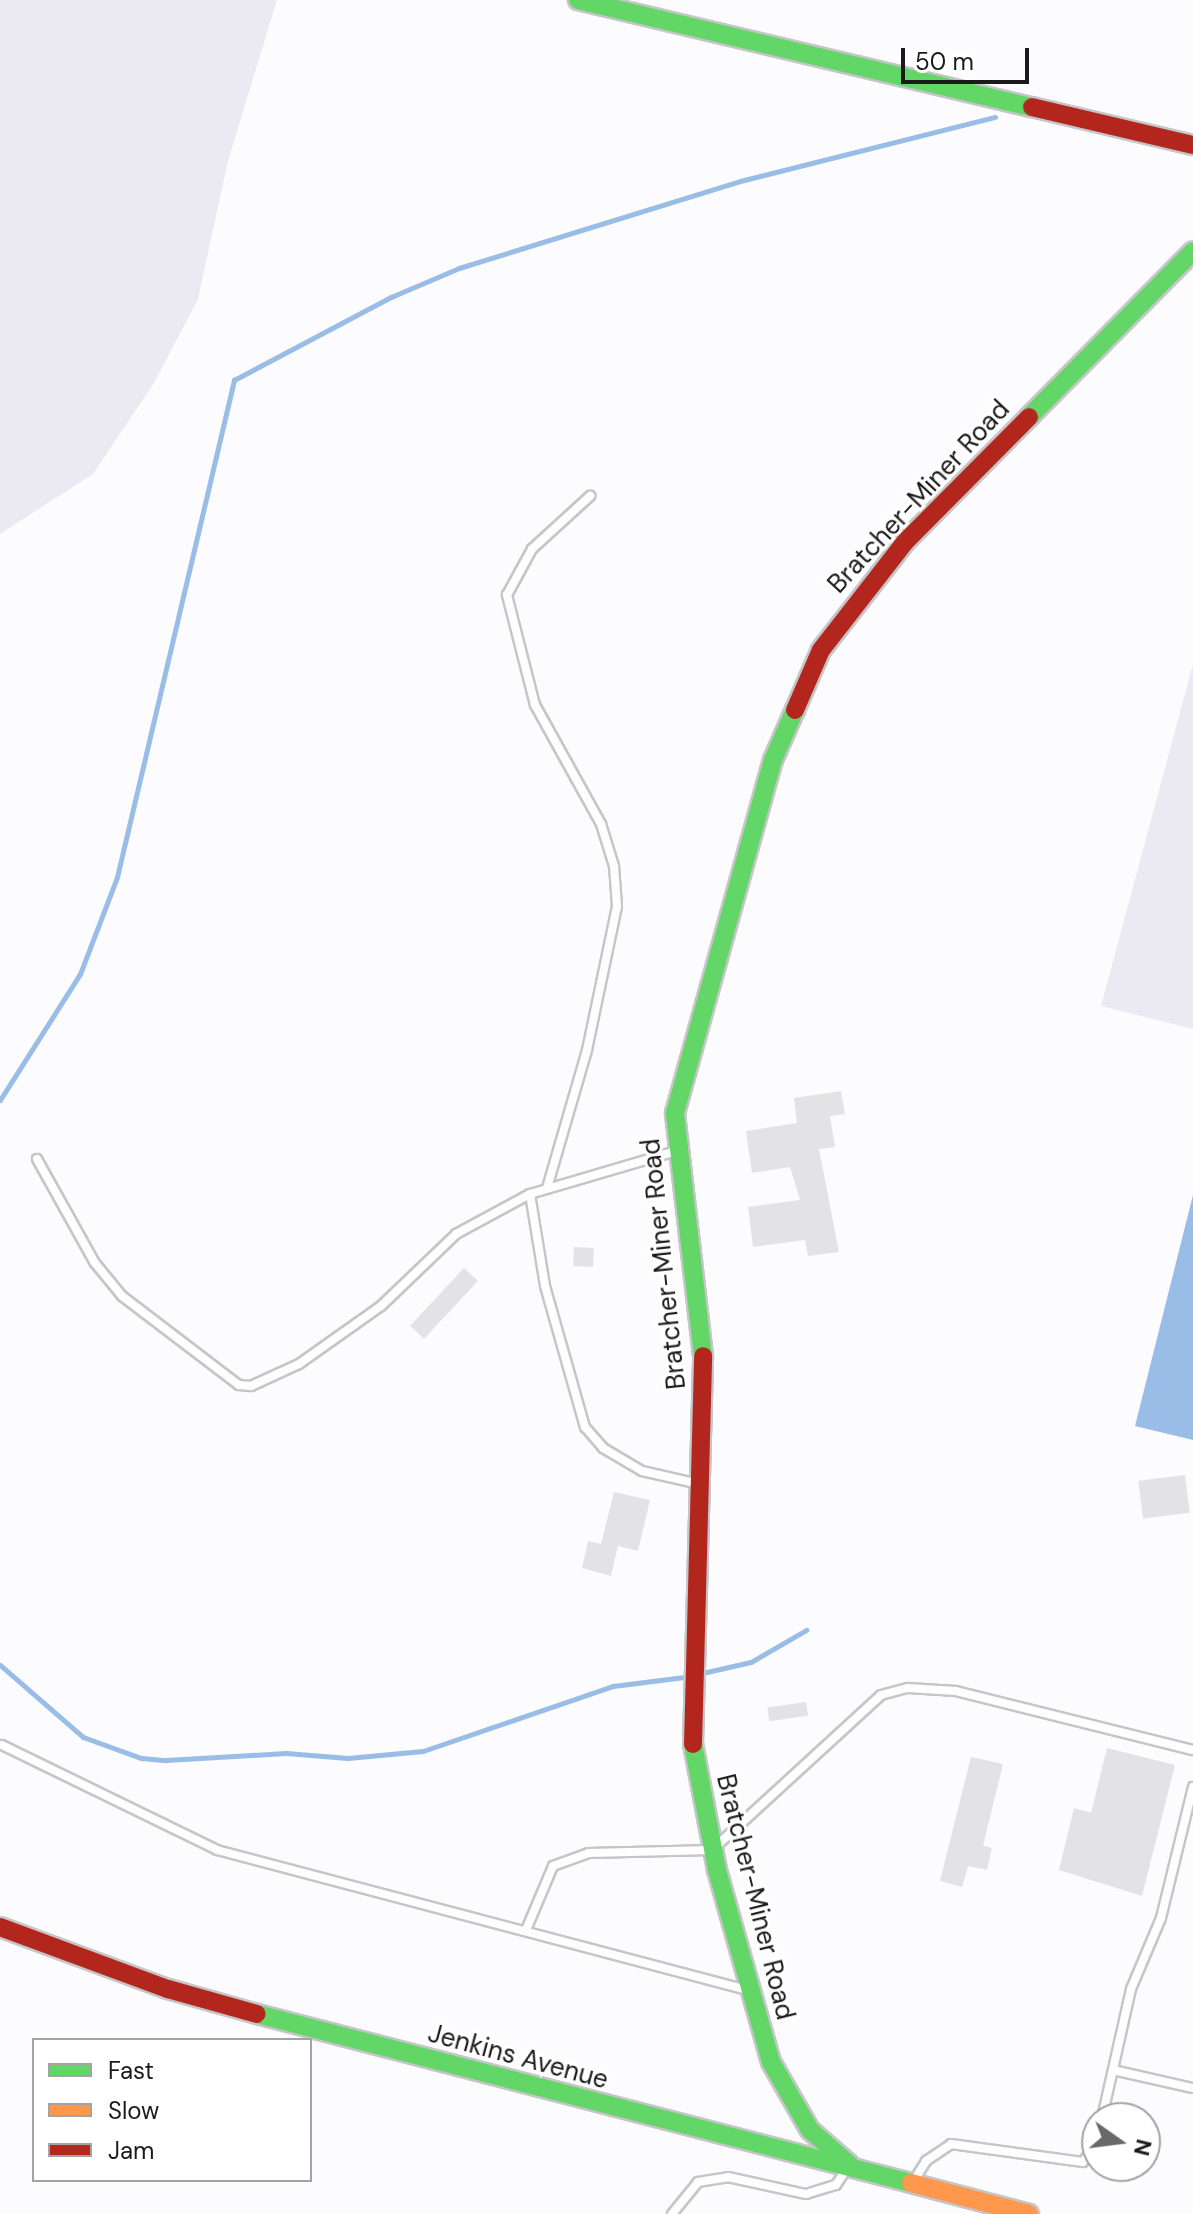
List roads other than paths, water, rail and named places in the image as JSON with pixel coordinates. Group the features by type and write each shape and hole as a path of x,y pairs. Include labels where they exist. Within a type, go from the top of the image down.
{"street":[{"path":"578,0 1193,145"},
{"name":"Bratcher-Miner Road","path":"849,2164 810,2130 792,2102 747,1990 712,1850 694,1758 691,1657 704,1345 677,1151 677,1103 713,960 783,729 821,650 905,542 1193,251"},
{"name":"Jenkins Avenue","path":"0,1927 168,1989 297,2025 849,2164 911,2186 1029,2214"}],"lane":[{"path":"547,1188 587,1050 617,906 601,824 535,705 507,595 532,549 590,496"},
{"path":"37,1159 95,1263 122,1296 227,1376 251,1386 299,1364 381,1306 456,1234 530,1194 677,1151"},
{"path":"530,1194 545,1286 585,1427 603,1448 642,1471 700,1484"},
{"path":"526,1930 545,1878 570,1856 712,1850 774,1798 859,1708 908,1688 956,1691 1193,1750"},
{"path":"2,1745 217,1850 747,1990"},
{"path":"1106,2102 1131,1989 1161,1918 1193,1787"},
{"path":"1113,2070 1193,2088"},
{"path":"911,2186 926,2161 951,2144 1081,2162"},
{"path":"672,2214 698,2182 728,2177 806,2194 836,2185 849,2164"}],"water":[{"path":"1193,1195 1193,1440 1135,1426"}],"waterway":[{"path":"0,1100 80,974 117,877 234,380 391,297 459,268 740,181 995,117"},
{"path":"698,1674 751,1662 806,1630"},
{"path":"0,1665 83,1737 141,1758 166,1760 286,1753 348,1758 423,1751 613,1686 684,1677"}]}
